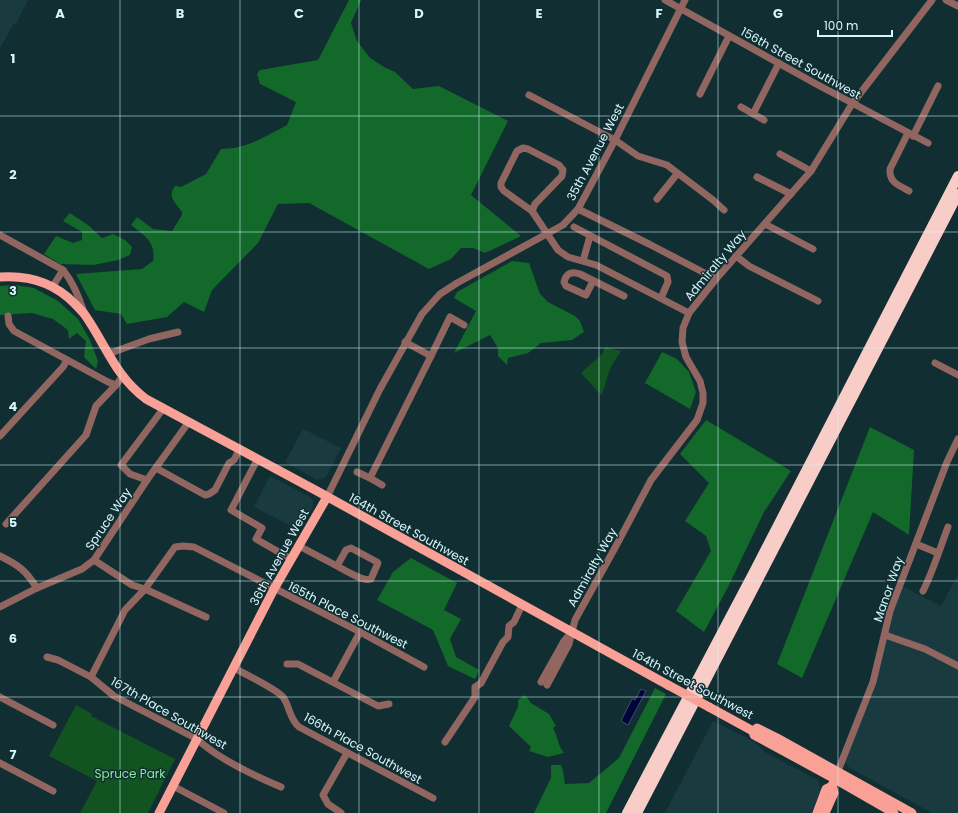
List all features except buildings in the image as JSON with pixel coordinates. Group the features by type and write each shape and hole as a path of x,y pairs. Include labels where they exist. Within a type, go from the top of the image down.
{"highway":[{"path":"627,813 756,568 958,176"},
{"path":"637,813 958,194"}],"main road":[{"name":"164th Street Southwest","path":"0,277 14,276 44,281 70,299 85,314 122,377 135,391 146,399 709,707 753,730 757,728 835,779 894,813"},
{"name":"36th Avenue West","path":"159,813 274,589 327,497"},
{"name":"164th Street Southwest","path":"835,779 912,813"},
{"path":"817,813 826,789 835,779"},
{"path":"825,813 834,792 835,779"}],"street":[{"name":"156th Street Southwest","path":"665,0 852,104 928,143"},
{"name":"35th Avenue West","path":"422,314 440,294 456,282 548,233 563,224 578,209 615,140 685,0"},
{"name":"Admiralty Way","path":"544,683 564,641 572,632 575,620 580,610 609,560 651,480 696,420 704,403 700,381 686,357 682,342 683,328 689,313 716,279 811,171 852,104 932,0"},
{"path":"946,0 958,6"},
{"path":"700,94 730,36"},
{"path":"753,114 779,63"},
{"path":"910,191 892,182 890,170 938,86"},
{"path":"529,95 615,140 638,156 667,165 724,210"},
{"path":"741,107 764,120"},
{"path":"532,211 535,204 562,176 563,170 559,165 528,149 523,148 517,151 500,187 532,211 558,250 568,257 596,265 689,313"},
{"path":"780,154 811,171"},
{"path":"657,199 678,174"},
{"path":"757,177 791,194"},
{"path":"578,209 716,279"},
{"path":"765,224 813,249"},
{"path":"574,227 667,276 668,282 661,298"},
{"path":"0,235 63,270 68,275 79,296 85,314"},
{"path":"583,261 590,236"},
{"path":"736,256 749,266 818,302"},
{"path":"53,286 63,270"},
{"path":"593,281 624,296"},
{"name":"36th Avenue West","path":"327,497 405,342 422,314"},
{"path":"8,316 10,324 14,330 68,360 116,384"},
{"path":"370,478 450,317 464,325"},
{"path":"108,354 149,339 178,332"},
{"path":"405,342 431,356"},
{"path":"0,436 68,360"},
{"path":"935,363 958,376"},
{"path":"6,524 86,435 96,406 122,377"},
{"path":"147,480 130,474 121,465 163,409"},
{"name":"Spruce Way","path":"0,607 38,588 82,569 94,560 147,480 188,423"},
{"name":"Manor Way","path":"835,779 870,690 890,611 947,462 958,439"},
{"path":"156,468 205,495 214,490 239,450"},
{"path":"257,460 231,510 262,528 256,539 291,559"},
{"path":"357,472 382,485"},
{"path":"923,591 931,575 948,527"},
{"path":"916,544 938,553"},
{"path":"299,546 337,566 361,578 369,580 371,579 378,563 351,548 346,550 337,566"},
{"name":"165th Place Southwest","path":"145,589 175,547 194,547 360,632 424,667"},
{"path":"0,556 18,565 27,573 38,588"},
{"path":"94,560 132,585 145,589 206,617"},
{"path":"91,678 125,610 145,589"},
{"path":"445,742 475,697 475,687 481,682 503,642 508,637 509,626 514,622 522,605"},
{"path":"333,682 360,632"},
{"path":"885,635 925,649 958,666"},
{"name":"167th Place Southwest","path":"47,657 58,660 91,678 114,696 197,740 208,749 281,787"},
{"path":"287,664 298,664 378,706 389,704"},
{"name":"166th Place Southwest","path":"234,668 282,696 294,723 299,727 433,798"},
{"path":"0,698 53,725"},
{"path":"341,813 328,804 323,795 347,753"},
{"path":"0,763 53,791"},
{"path":"174,786 224,813"}],"shaded area":[{"path":"0,0 28,0 16,24 14,23 0,48"},
{"path":"303,429 341,448 326,477 317,480 285,462"},
{"path":"270,476 310,497 313,501 313,507 299,530 254,507"},
{"path":"958,574 958,813 932,813 850,768 845,763 846,752 870,690 885,635 902,586 941,606"},
{"path":"641,689 646,691 628,725 621,721 632,699 635,700"},
{"path":"713,721 755,742 765,752 818,780 821,790 811,813 665,813"}],"green space":[{"path":"349,0 361,0 351,23 357,41 370,58 395,72 413,89 439,86 508,121 471,195 521,236 485,253 473,248 461,248 451,259 429,269 309,203 278,204 258,243 212,290 204,312 184,302 167,317 127,324 121,314 95,310 76,274 142,269 153,261 153,249 151,244 145,236 131,225 137,217 153,229 172,231 182,215 182,212 172,196 175,186 181,187 206,174 221,149 247,145 287,125 296,102 260,84 257,74 260,70 318,60"},
{"path":"70,213 88,225 102,238 113,234 125,240 132,247 130,255 118,260 94,265 60,264 44,254 56,236 73,243 82,240 82,232 63,221"},
{"path":"512,261 529,263 540,294 548,302 575,316 580,321 584,332 572,340 541,343 528,353 508,358 507,365 498,356 498,348 490,335 454,353 476,311 454,298 457,292"},
{"path":"15,285 34,288 58,301 78,319 90,340 98,361 96,369 84,357 86,341 77,333 69,339 68,330 53,319 32,313 0,315 0,286"},
{"path":"605,347 621,351 609,371 601,395 581,373 602,354"},
{"path":"662,352 677,359 689,372 696,392 690,409 645,383"},
{"path":"706,420 791,471 764,512 728,587 704,632 676,611 711,551 706,536 685,521 709,483 680,454"},
{"path":"870,427 914,450 909,535 873,512 802,678 777,664"},
{"path":"411,558 457,583 444,610 461,619 450,639 456,657 479,670 475,679 448,666 433,630 377,600 393,572"},
{"path":"655,688 666,694 606,813 534,813 551,778 551,765 561,765 565,784 589,783 619,758"},
{"path":"525,695 531,703 549,714 556,726 553,728 560,747 564,753 548,757 529,751 531,747 509,726 518,707 518,700"},
{"name":"Spruce Park","path":"76,705 92,714 91,716 175,759 148,813 80,813 97,781 49,756"}]}
